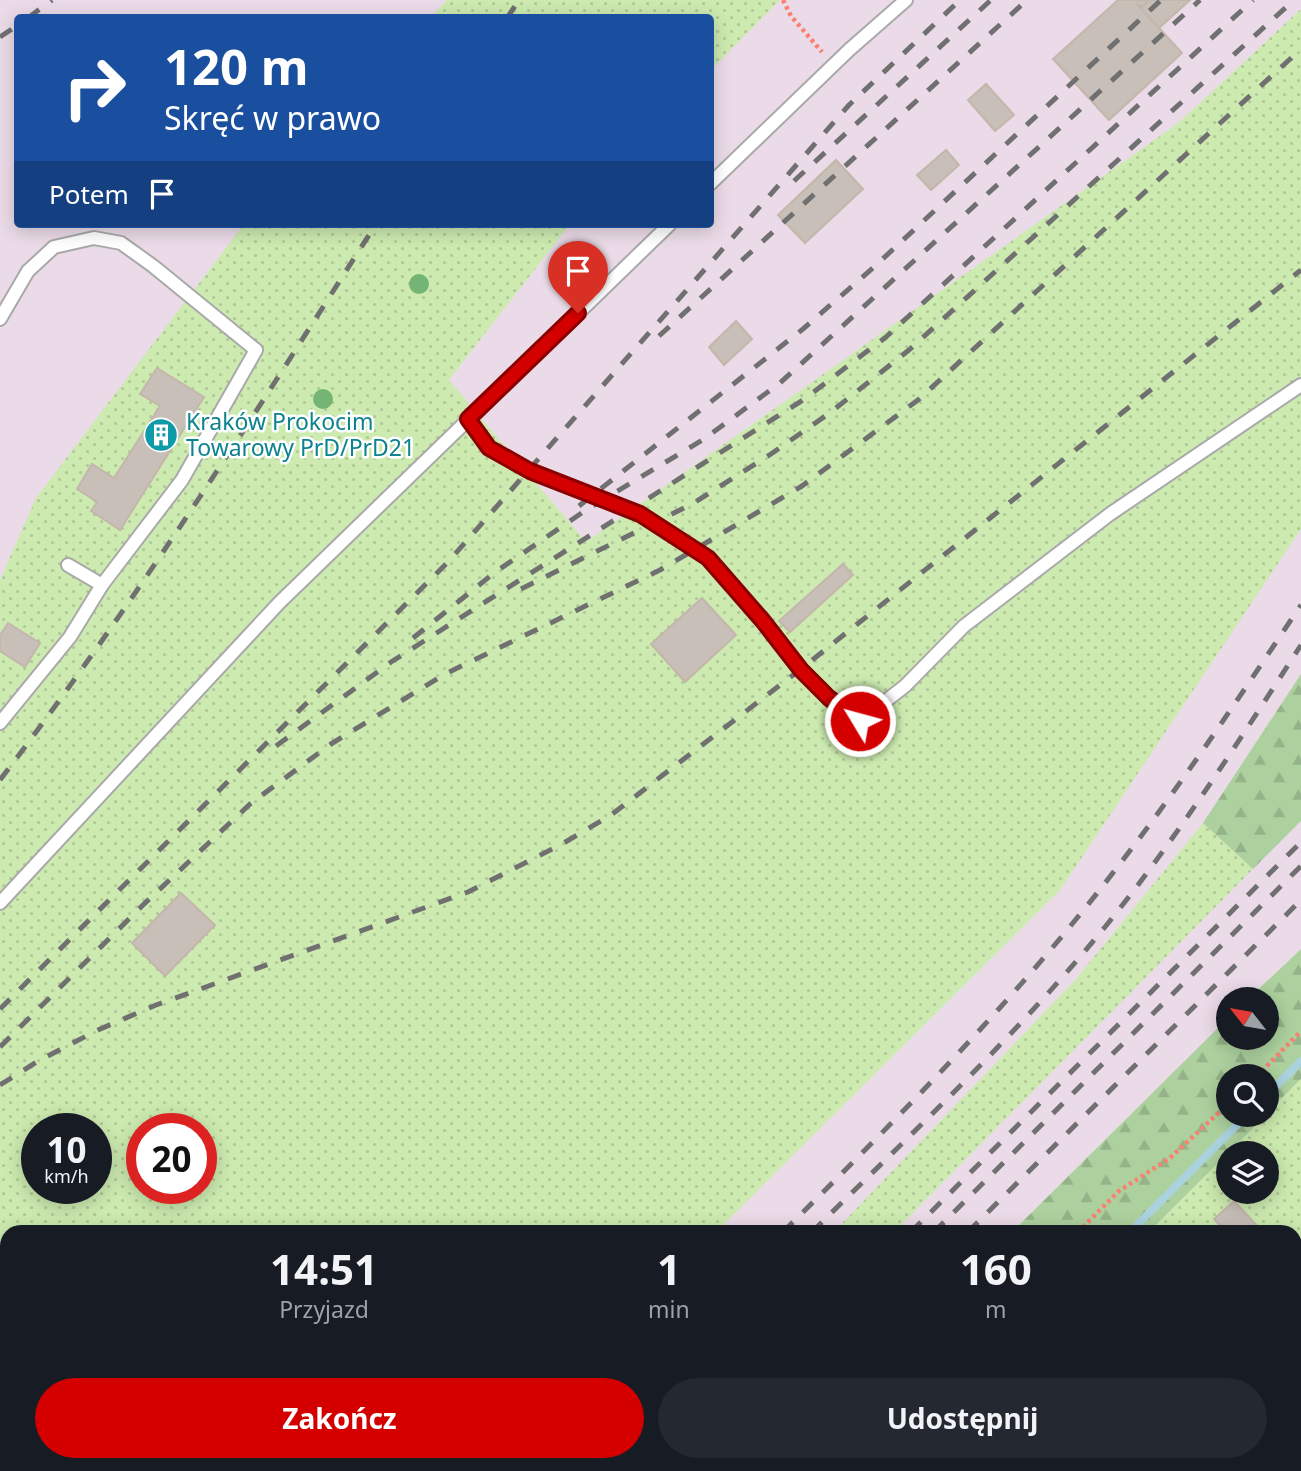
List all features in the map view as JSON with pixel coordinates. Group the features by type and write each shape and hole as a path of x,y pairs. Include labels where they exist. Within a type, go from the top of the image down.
{"lane":[{"path":"714,180 906,0"},
{"path":"0,903 279,603 666,228"},
{"path":"0,319 28,271 54,247 94,238 121,243 256,351 182,480 102,586 70,637 0,723"},
{"path":"468,419 489,448 530,471 640,514 708,558 801,670 829,698 860,721 905,686 964,626 1110,514 1301,386"},
{"path":"68,565 102,586"}],"path":[{"path":"783,0 791,16 834,65"},
{"path":"1269,1064 1301,1031"},
{"path":"1085,1225 1119,1191 1170,1158 1216,1115"}],"shaded area":[{"path":"0,0 1301,0 1301,949 1261,987 1216,987 1216,1030 1019,1225 0,1225"}],"green space":[{"path":"447,0 780,0 714,67 714,14 434,14"},
{"path":"1301,9 1301,529 1060,890 723,1225 0,1225 0,580 36,498 241,228 567,228 449,380 586,542 1177,124"},
{"path":"1301,674 1301,821 1253,869 1203,823"},
{"path":"1203,823 1253,869 901,1225 841,1225 1076,979"},
{"path":"1301,949 1301,1079 1279,1101 1279,1064 1216,1064 1216,1127 1254,1127 1240,1141 1216,1141 1216,1165 1156,1225 1019,1225 1216,1030 1216,1050 1279,1050 1279,987 1261,987"},
{"path":"1301,1079 1301,1225 1156,1225 1216,1165 1216,1204 1279,1204 1279,1141 1239,1141 1253,1127 1279,1127 1279,1101"}],"building":[{"path":"1118,0 1149,0 1142,7 1137,4 1182,53 1109,120 1053,59"},
{"path":"1149,0 1190,0 1159,28 1137,4 1142,7"},
{"path":"986,84 1014,115 995,131 968,100"},
{"path":"946,150 959,165 931,190 917,175"},
{"path":"836,160 863,189 805,243 778,215"},
{"path":"736,321 752,339 724,365 709,347"},
{"name":"Kraków Prokocim Towarowy PrD/PrD21","path":"157,368 204,397 120,530 91,511 97,502 77,489 92,464 114,478 160,406 140,394"},
{"path":"843,564 853,575 790,632 779,621"},
{"path":"702,598 736,635 685,682 651,644"},
{"path":"8,623 40,643 25,667 0,651 0,635"},
{"path":"181,893 215,925 165,976 132,943"},
{"path":"1231,1204 1237,1204 1256,1225 1220,1225 1214,1219"}],"waterway":[{"path":"1279,1083 1301,1061"},
{"path":"1137,1225 1235,1127"}],"railway":[{"path":"33,14 52,0"},
{"path":"510,14 519,0"},
{"path":"0,1009 448,562 849,105 960,0"},
{"path":"794,181 991,0"},
{"path":"659,336 1027,0"},
{"path":"579,506 803,329 874,267 1161,0"},
{"path":"413,638 494,573 586,510 704,439 780,383 1200,0"},
{"path":"276,746 391,662 803,400 886,337 1253,0"},
{"path":"521,589 692,504 831,412 909,350 1294,0"},
{"path":"0,37 14,28"},
{"path":"0,1047 143,905 250,804 331,744 445,674 660,570 802,486 918,400 1301,49"},
{"path":"0,780 147,575 373,228"},
{"path":"0,1085 40,1060 98,1030 156,1005 468,892 562,844 611,815 801,669 1301,270"},
{"path":"790,1225 957,1054 1080,914 1167,801 1301,605"},
{"path":"819,1225 1000,1045 1105,927 1182,824 1301,645"},
{"path":"918,1225 1301,842"},
{"path":"941,1225 1301,866"},
{"path":"975,1225 1301,900"}],"place":[{"name":"Kraków Prokocim Towarowy PrD/PrD21","path":"161,435"}],"route":[{"path":"578,313 468,419 489,448 530,471 640,514 708,558 801,670 829,698 860,721"}]}
